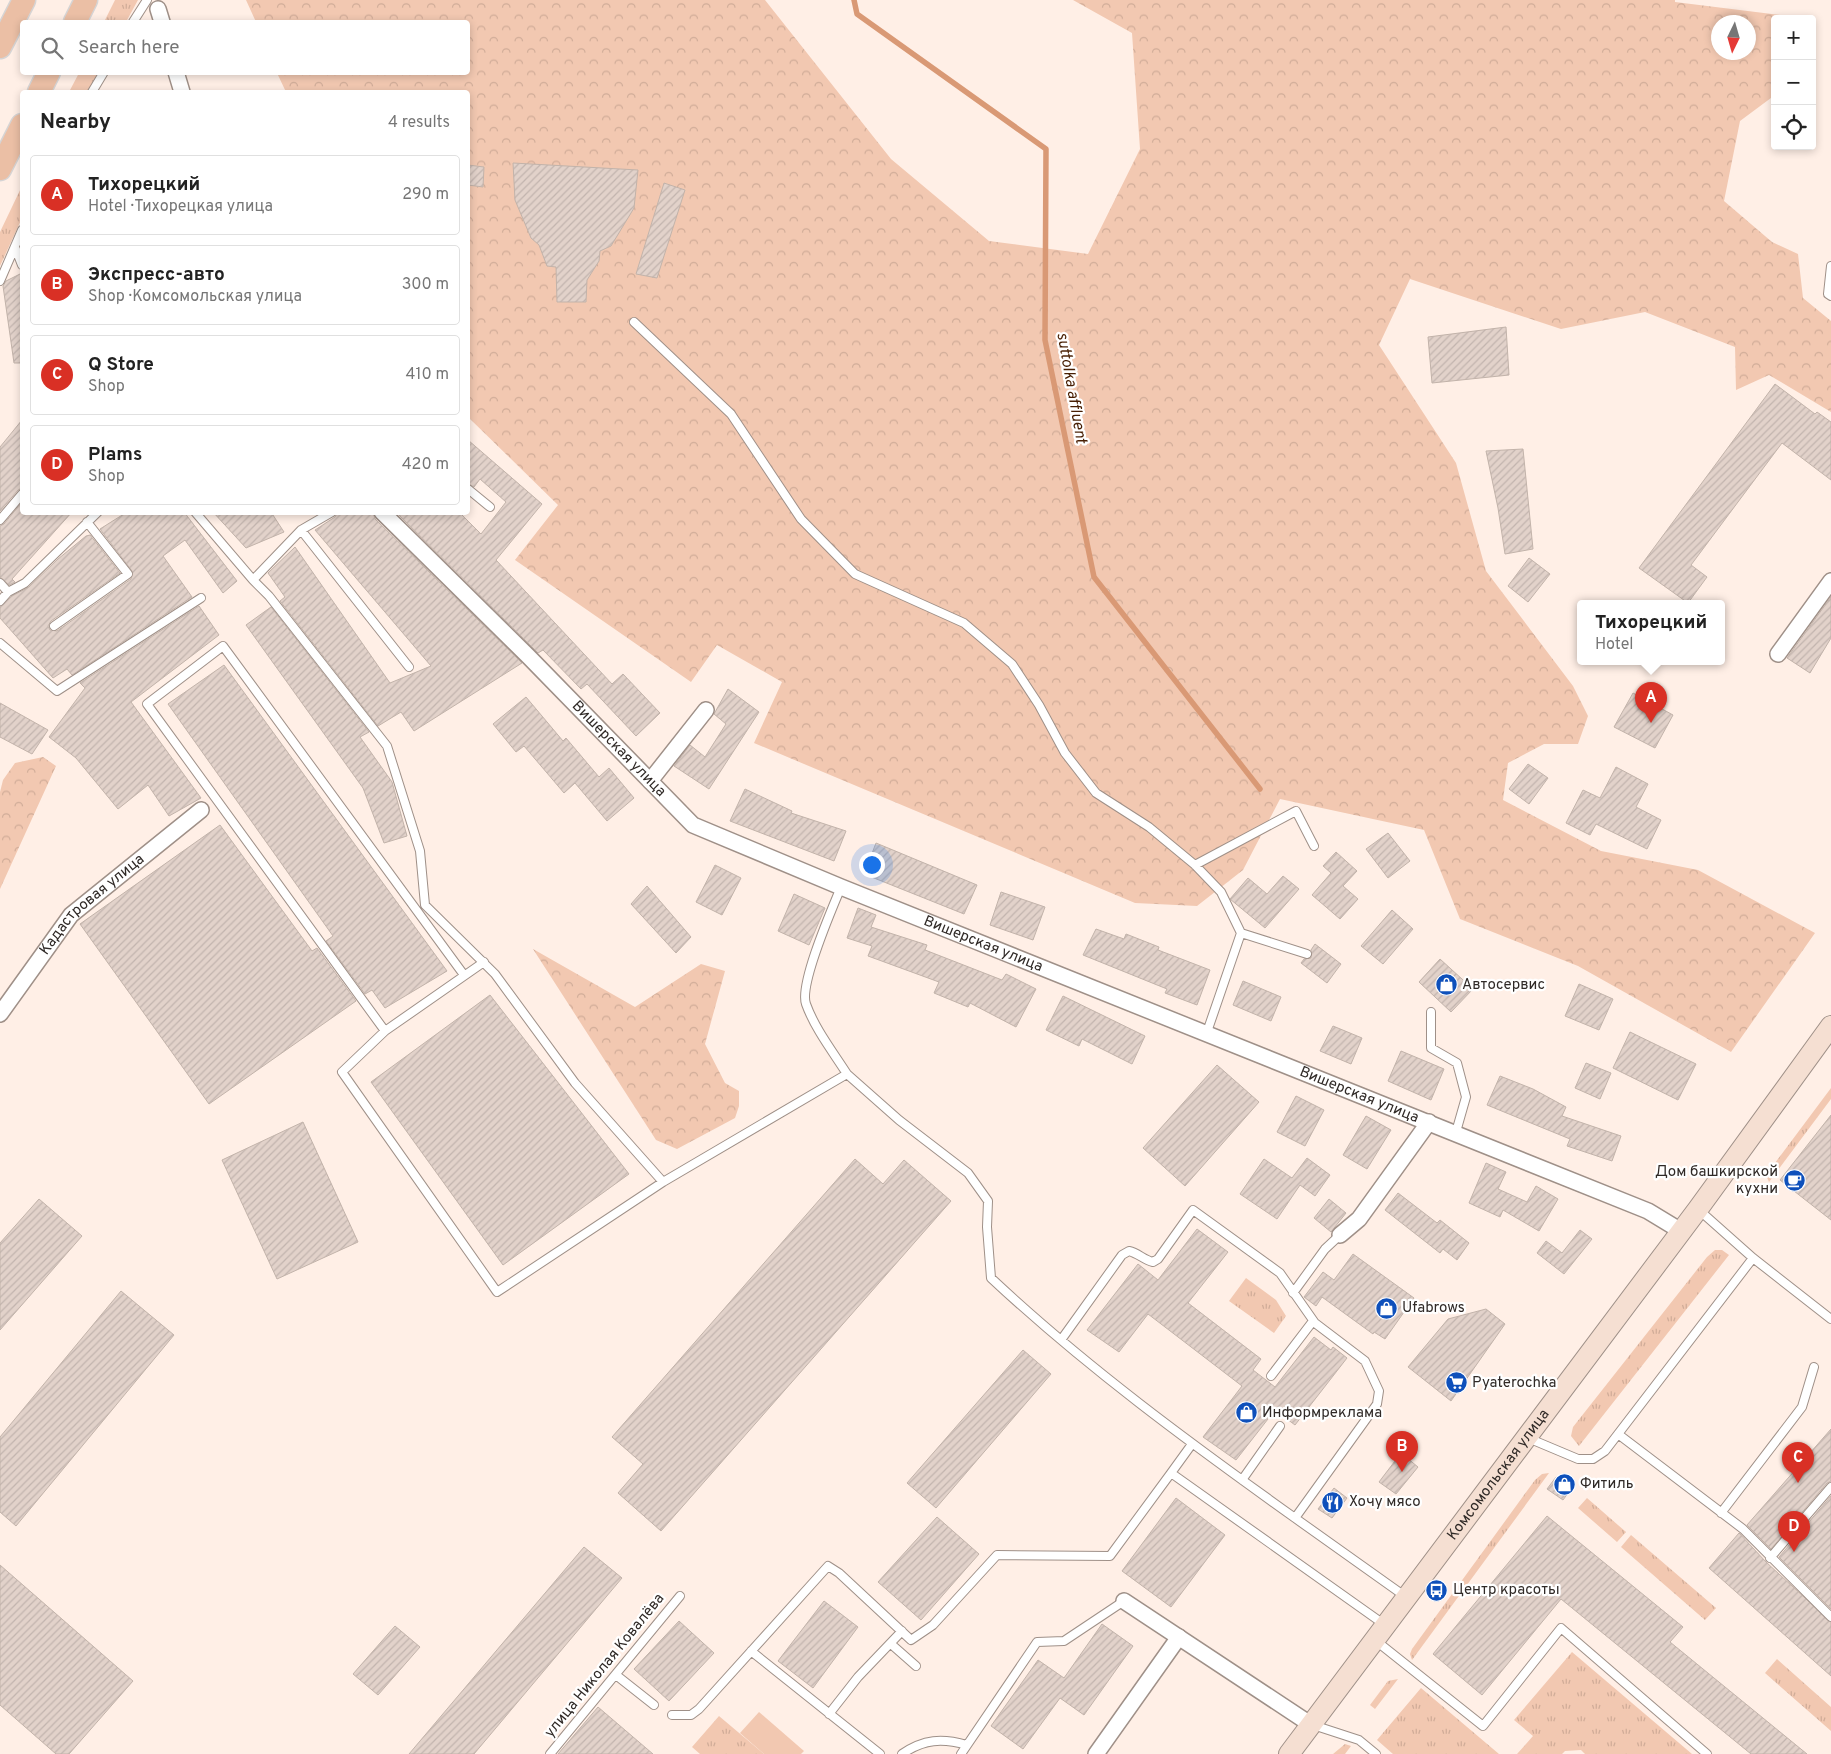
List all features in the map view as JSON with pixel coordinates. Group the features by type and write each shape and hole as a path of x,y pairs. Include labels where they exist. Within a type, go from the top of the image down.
{"main road":[{"path":"0,47 24,0"},
{"path":"76,20 86,0"},
{"path":"40,90 48,75"},
{"path":"0,168 20,128"},
{"name":"Комсомольская улица","path":"1289,1754 1698,1209 1831,1026"}],"street":[{"path":"177,75 181,90"},
{"name":"Вишерская улица","path":"385,515 528,656 692,826 1648,1210 1681,1231"},
{"path":"1778,654 1830,584"},
{"path":"650,781 706,710"},
{"name":"Кадастровая улица","path":"0,1014 71,915 201,810"},
{"path":"1340,1235 1358,1219 1429,1122"},
{"path":"1124,1601 1310,1724"},
{"path":"1099,1753 1179,1637"}],"lane":[{"path":"137,20 156,11"},
{"path":"93,90 102,75"},
{"path":"0,281 20,235"},
{"path":"15,247 20,260"},
{"path":"1831,266 1828,294 1831,296"},
{"path":"634,322 731,414 801,519 855,574 964,623 990,644 1012,664 1039,705 1065,754 1096,793 1149,827 1195,865 1221,892 1241,933 1207,1032"},
{"path":"470,491 490,507"},
{"path":"0,520 20,496"},
{"path":"0,600 8,592 25,583 95,515"},
{"path":"198,515 269,596 387,746 420,851 425,904 484,962 575,1083 662,1182"},
{"path":"253,580 301,530 327,515"},
{"path":"54,626 128,574 87,522"},
{"path":"301,530 409,667"},
{"path":"0,583 8,592"},
{"path":"0,643 57,691 201,598"},
{"path":"385,1031 147,704 223,646 464,975"},
{"path":"1195,865 1296,810 1314,846"},
{"path":"841,887 811,965 805,1002 824,1039 847,1074 899,1120 968,1173 988,1201 987,1226 990,1278 1030,1315 1192,1444 1406,1597"},
{"path":"1241,933 1307,954"},
{"path":"484,962 385,1031 342,1072 497,1292 662,1182 847,1074"},
{"path":"1432,1012 1431,1048 1457,1062 1466,1097 1456,1132"},
{"path":"1698,1209 1753,1258 1831,1319"},
{"path":"1061,1340 1122,1255 1129,1251 1137,1253 1147,1261 1154,1262 1193,1210 1277,1271 1313,1321 1365,1361 1379,1391 1377,1404 1295,1518"},
{"path":"1293,1292 1325,1249 1340,1235"},
{"path":"1526,1438 1578,1459 1593,1459 1605,1452 1753,1258"},
{"path":"1272,1376 1313,1321"},
{"path":"1721,1513 1802,1407 1814,1367"},
{"path":"1242,1480 1280,1426"},
{"path":"1618,1434 1742,1529 1831,1617"},
{"path":"672,1715 691,1715 699,1709 828,1566 840,1573 911,1640 933,1625 997,1555 1110,1556 1192,1444"},
{"path":"1171,1473 1381,1633 1483,1726 1561,1628 1707,1754"},
{"path":"1770,1558 1831,1487"},
{"name":"улица Николая Ковалёва","path":"550,1754 680,1596"},
{"path":"961,1754 1037,1642 1064,1640 1124,1601"},
{"path":"830,1714 858,1677 902,1632"},
{"path":"891,1644 916,1666"},
{"path":"751,1652 880,1754"},
{"path":"616,1675 654,1705"},
{"path":"1310,1724 1359,1740 1376,1754"},
{"path":"902,1754 922,1743 934,1740 950,1740 967,1744"}],"green space":[{"path":"115,0 138,0 127,20 105,20"},
{"path":"246,0 765,0 891,159 989,241 1088,254 1140,149 1132,33 1073,0 1675,0 1675,2 1780,15 1771,15 1771,98 1740,121 1724,201 1772,242 1798,254 1803,298 1831,321 1831,412 1769,375 1736,390 1735,347 1645,312 1561,329 1410,279 1379,345 1456,463 1486,571 1573,686 1588,716 1578,744 1544,744 1508,763 1503,800 1601,851 1698,870 1815,933 1731,1052 1578,966 1460,919 1424,830 1280,799 1243,870 1197,906 1135,903 754,743 782,682 717,645 691,682 515,560 558,505 470,419 470,90 285,90 278,75 470,75 470,20 255,20"},
{"path":"78,75 97,75 88,90 70,90"},
{"path":"20,190 20,222 0,266 0,232"},
{"path":"43,757 56,766 0,889 0,792 3,780 15,763"},
{"path":"533,949 635,1007 701,964 725,971 705,1044 725,1083 739,1091 739,1106 735,1118 677,1149 656,1140"},
{"path":"1831,1088 1831,1099 1769,1182 1766,1175"},
{"path":"1715,1250 1722,1250 1729,1255 1579,1446 1571,1436 1573,1427 1707,1257"},
{"path":"1246,1278 1276,1300 1286,1316 1274,1333 1229,1301"},
{"path":"1549,1473 1412,1660 1410,1654 1412,1649 1535,1480 1542,1474"},
{"path":"1587,1498 1626,1532 1617,1542 1578,1508"},
{"path":"1631,1535 1716,1608 1705,1620 1621,1547"},
{"path":"1572,1652 1692,1754 1585,1754 1581,1750 1565,1751 1562,1754 1517,1754 1533,1736 1514,1720"},
{"path":"1777,1659 1831,1707 1831,1731 1765,1673"},
{"path":"1398,1679 1375,1709 1370,1705 1388,1681"},
{"path":"1421,1688 1499,1754 1393,1754 1377,1740"},
{"path":"759,1712 804,1751 801,1754 764,1754 740,1733"},
{"path":"719,1716 764,1754 700,1754 692,1747"},
{"path":"1345,1744 1351,1746 1345,1754 1333,1754"}],"building":[{"path":"513,163 638,170 634,208 611,246 600,251 599,261 587,280 586,302 557,302 556,267 547,266 539,245 531,238 515,200"},
{"path":"470,165 484,167 483,187 470,185"},
{"path":"664,183 685,190 657,278 636,274"},
{"path":"20,274 20,363 14,363 3,286 6,281"},
{"path":"1506,327 1509,375 1432,383 1428,337"},
{"path":"1775,384 1815,414 1817,412 1831,422 1831,480 1782,443 1691,565 1707,577 1690,600 1684,600 1639,568"},
{"path":"20,422 20,489 0,511 0,447"},
{"path":"470,442 542,504 496,560 612,684 623,674 660,713 636,736 587,684 581,689 543,650 538,653 399,515 462,515 481,534 506,502 480,479 474,487 470,485"},
{"path":"1523,449 1533,549 1505,554 1486,451"},
{"path":"20,504 20,515 69,515 12,579 15,582 9,585 0,577 0,526 4,524"},
{"path":"122,515 186,515 237,581 223,593 185,540 163,556 192,597 72,675 67,669 53,678 0,618 0,607 12,596 29,587 58,559 86,536 90,535 120,573 51,621 48,626 50,630 57,631 131,579 132,571 100,529"},
{"path":"216,515 273,515 284,532 246,548"},
{"path":"336,515 374,515 375,519 522,663 414,731 401,712 378,726 280,601 285,597 268,573 295,547 390,683 431,666 315,530"},
{"path":"1529,558 1550,574 1528,602 1508,586"},
{"path":"1831,597 1831,638 1810,673 1787,658"},
{"path":"199,606 219,635 131,702 201,798 169,816 148,785 118,809 76,758 49,737 85,688 80,683"},
{"path":"271,607 369,732 360,737 392,782 407,836 384,843 363,788 246,625"},
{"path":"224,665 447,971 385,1008 372,990 365,994 326,941 333,936 168,704"},
{"path":"728,689 759,712 709,789 674,766 690,745 705,757 726,724 714,714"},
{"path":"1633,693 1673,715 1655,748 1614,727"},
{"path":"526,697 563,741 566,738 599,777 609,768 634,798 607,821 575,783 564,793 524,746 516,752 493,724"},
{"path":"0,703 48,730 32,754 0,737"},
{"path":"1528,764 1548,778 1529,804 1509,789"},
{"path":"1616,767 1648,784 1636,807 1661,820 1647,849 1596,824 1590,835 1566,823 1583,790 1600,798"},
{"path":"745,789 792,811 791,813 846,831 834,861 730,821"},
{"path":"220,825 312,951 317,948 356,1001 209,1104 80,924"},
{"path":"1388,833 1410,861 1388,878 1366,849"},
{"path":"876,843 977,885 964,914 864,874"},
{"path":"1336,852 1357,871 1343,886 1358,899 1340,919 1312,895 1331,873 1323,866"},
{"path":"715,865 741,878 722,915 696,902"},
{"path":"1283,876 1299,889 1265,928 1230,899 1248,878 1267,894"},
{"path":"647,886 691,937 676,953 631,904"},
{"path":"1001,892 1045,907 1033,940 990,925"},
{"path":"794,894 825,908 809,945 778,931"},
{"path":"858,908 876,915 871,927 927,945 925,950 1002,980 1006,974 1036,989 1016,1027 970,1003 968,1007 934,993 939,982 868,956 872,946 847,938"},
{"path":"1392,910 1413,929 1383,964 1361,946"},
{"path":"1096,929 1124,939 1126,934 1159,947 1158,950 1210,970 1197,1005 1165,993 1167,989 1083,955"},
{"path":"1315,944 1341,964 1327,983 1301,963 1304,959 1311,958 1311,950"},
{"name":"Автосервис","path":"1440,959 1473,989 1451,1012 1419,982"},
{"path":"1243,981 1281,997 1271,1021 1233,1005"},
{"path":"1579,984 1613,999 1599,1030 1565,1016"},
{"path":"490,995 629,1174 503,1265 371,1082"},
{"path":"1063,996 1145,1036 1132,1064 1082,1039 1079,1046 1046,1030"},
{"path":"1333,1026 1362,1038 1351,1064 1320,1051"},
{"path":"1630,1032 1696,1064 1678,1100 1613,1068"},
{"path":"1401,1051 1444,1069 1431,1100 1388,1081"},
{"path":"1586,1063 1611,1073 1600,1099 1575,1088"},
{"path":"1217,1065 1259,1102 1185,1186 1143,1148"},
{"path":"1500,1076 1533,1089 1566,1107 1562,1116 1621,1136 1612,1161 1567,1146 1570,1139 1487,1105"},
{"path":"1296,1096 1324,1110 1305,1146 1277,1132"},
{"path":"1831,1115 1831,1220 1780,1180"},
{"path":"1366,1116 1391,1130 1367,1169 1343,1155"},
{"path":"303,1122 358,1242 277,1279 222,1160"},
{"path":"1307,1158 1330,1175 1315,1196 1300,1185 1277,1219 1240,1194 1264,1159 1292,1178"},
{"path":"855,1159 883,1184 904,1160 951,1201 661,1531 618,1493 643,1464 612,1437"},
{"path":"1486,1163 1506,1172 1498,1189 1527,1202 1536,1186 1558,1199 1539,1231 1503,1210 1500,1217 1469,1203"},
{"path":"1398,1193 1437,1223 1440,1220 1469,1243 1457,1260 1443,1249 1440,1253 1385,1210"},
{"path":"39,1199 82,1236 0,1330 0,1243"},
{"path":"1329,1199 1346,1213 1331,1232 1314,1218"},
{"path":"1197,1229 1228,1252 1188,1303 1261,1359 1253,1370 1275,1387 1314,1337 1331,1350 1333,1347 1347,1358 1295,1425 1275,1410 1236,1460 1203,1437 1242,1386 1148,1314 1119,1352 1087,1330 1138,1264 1158,1280"},
{"path":"1580,1230 1592,1239 1564,1274 1537,1253 1546,1241 1562,1253"},
{"path":"1353,1254 1414,1298 1385,1339 1374,1332 1373,1334 1322,1297 1316,1306 1304,1297 1323,1272 1334,1280"},
{"path":"121,1291 174,1335 16,1526 0,1512 0,1437"},
{"path":"1486,1309 1505,1324 1451,1401 1408,1367 1448,1319"},
{"path":"1023,1350 1051,1374 936,1508 907,1483"},
{"path":"1831,1429 1831,1481 1827,1483 1771,1549 1747,1525"},
{"path":"1401,1453 1418,1467 1396,1494 1379,1482"},
{"path":"1556,1477 1571,1489 1563,1500 1547,1489"},
{"path":"1334,1488 1347,1498 1332,1518 1318,1509"},
{"path":"1831,1496 1831,1609 1779,1557"},
{"path":"1176,1498 1225,1535 1171,1607 1122,1571"},
{"path":"1547,1516 1683,1627 1670,1642 1807,1754 1751,1754 1561,1599 1482,1695 1433,1654"},
{"path":"937,1517 979,1554 921,1620 878,1582"},
{"path":"1739,1533 1766,1562 1831,1622 1831,1676 1709,1568"},
{"path":"584,1547 622,1578 474,1754 409,1754"},
{"path":"0,1565 133,1681 69,1754 56,1754 0,1705"},
{"path":"824,1601 858,1627 813,1688 778,1661"},
{"path":"679,1621 714,1653 669,1701 634,1669"},
{"path":"1102,1624 1133,1646 1084,1715 1060,1698 1023,1749 991,1726 1038,1660 1064,1678"},
{"path":"395,1626 420,1647 378,1695 353,1674"},
{"path":"598,1707 653,1754 558,1754"}],"waterway":[{"name":"suttolka affluent","path":"854,0 857,14 1046,149 1045,340 1094,577 1260,789"}],"place":[{"name":"Тихорецкий","path":"1651,723"},
{"name":"Автосервис","path":"1446,985"},
{"name":"Дом башкирской кухни","path":"1794,1181"},
{"name":"Ufabrows","path":"1386,1308"},
{"name":"Pyaterochka","path":"1456,1383"},
{"name":"Информреклама","path":"1246,1413"},
{"name":"Экспресс-авто","path":"1402,1472"},
{"name":"Q Store","path":"1798,1483"},
{"name":"Фитиль","path":"1564,1484"},
{"name":"Хочу мясо","path":"1333,1502"},
{"name":"Plams","path":"1794,1552"},
{"name":"Центр красоты","path":"1437,1590"}]}
